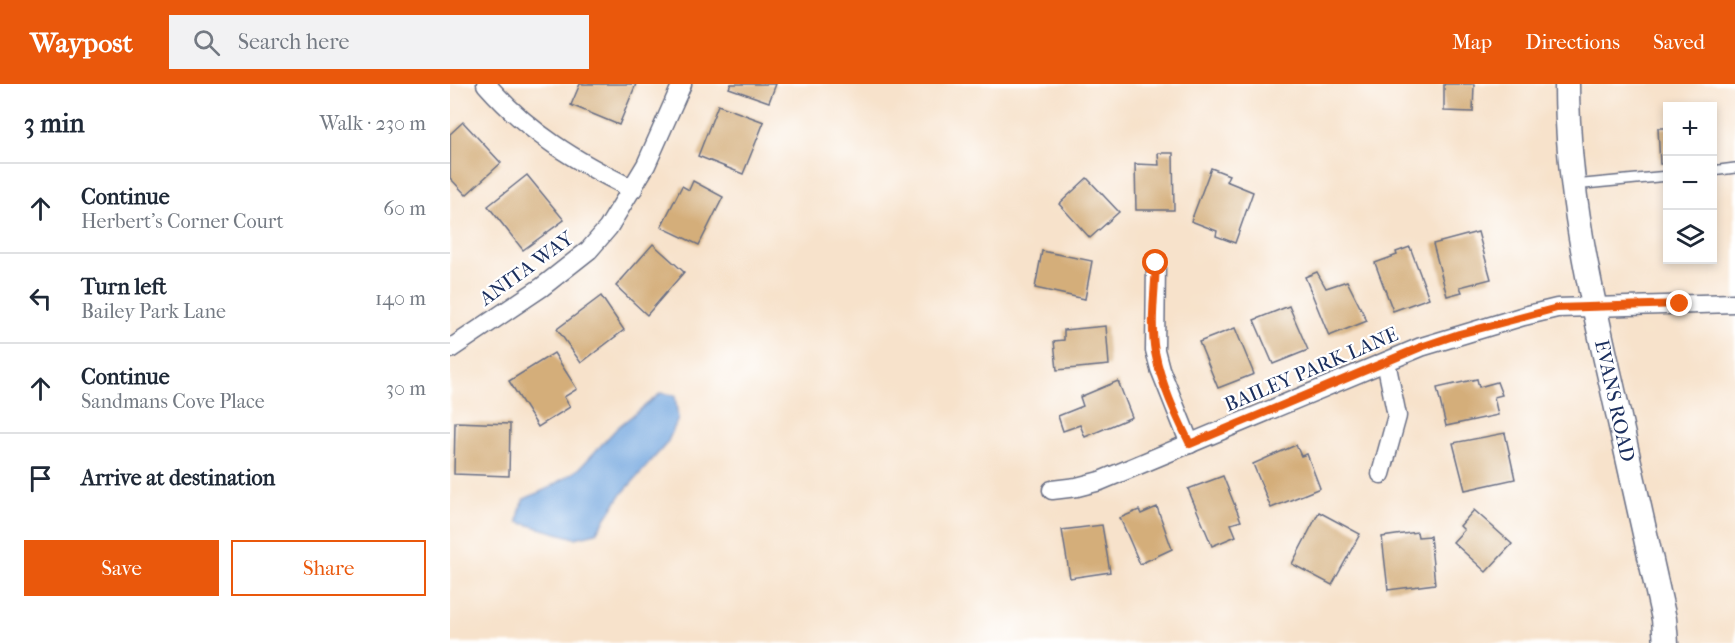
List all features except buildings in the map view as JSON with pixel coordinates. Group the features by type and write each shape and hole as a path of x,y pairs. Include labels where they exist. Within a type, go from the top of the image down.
{"main road":[{"name":"EVANS ROAD","path":"1567,84 1567,122 1581,241 1593,306 1664,619 1666,643"}],"street":[{"path":"486,84 507,108 555,147 588,167 633,189"},
{"name":"ANITA WAY","path":"450,349 572,265 590,249 608,228 633,189 682,84"},
{"path":"1156,263 1155,351 1190,444"},
{"name":"BAILEY PARK LANE","path":"1052,490 1100,481 1421,347 1524,316 1557,308 1735,303"},
{"path":"1381,474 1397,416 1386,362"}],"lane":[{"path":"1717,170 1735,168"},
{"path":"1574,184 1663,176"}],"water":[{"path":"661,393 675,396 678,419 667,443 620,496 596,533 575,538 518,522 524,499 551,487 579,469 618,427"}],"route":[{"path":"1156,263 1155,351 1190,444 1421,347 1459,334 1557,308 1680,304"}]}
